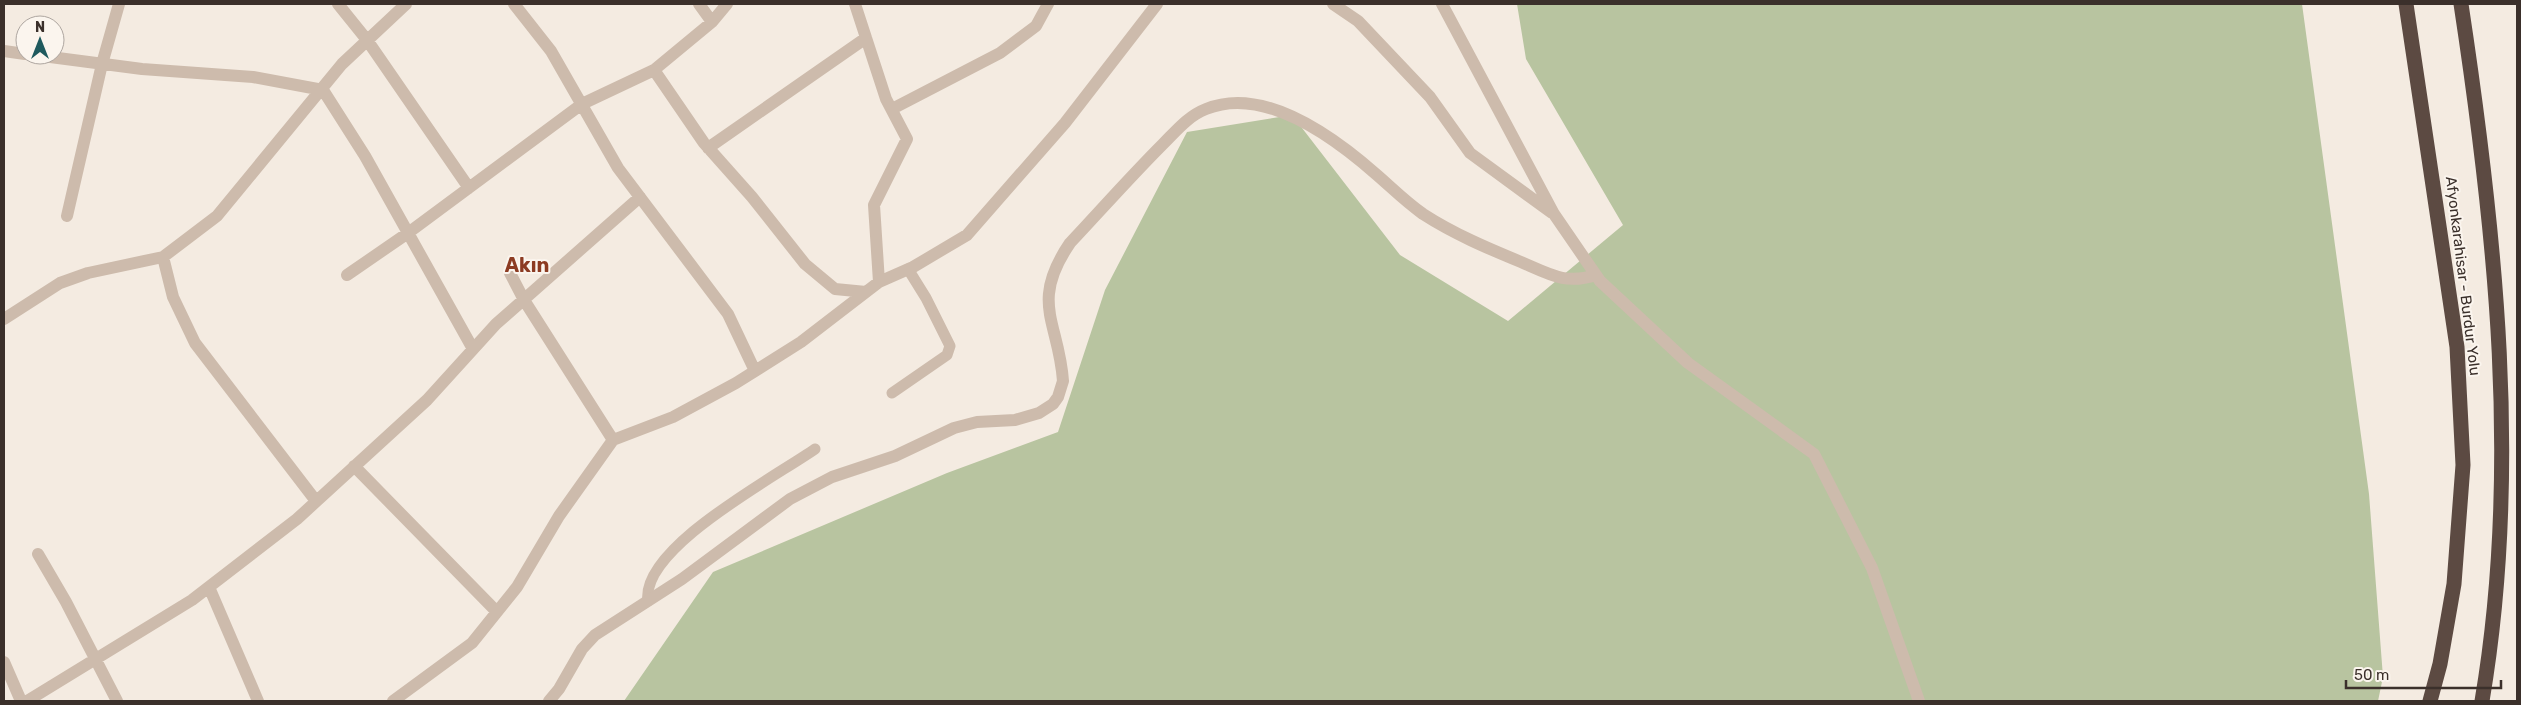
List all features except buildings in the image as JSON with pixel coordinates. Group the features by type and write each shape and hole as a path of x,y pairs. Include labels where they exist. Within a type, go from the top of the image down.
{"highway":[{"name":"Afyonkarahisar - Burdur Yolu","path":"2406,4 2457,347 2463,465 2454,584 2440,664 2430,701"},
{"path":"2460,4 2493,213 2507,338 2513,422 2512,504 2506,582 2492,663 2482,701"}],"street":[{"path":"67,216 102,64 119,4"},
{"path":"338,4 367,40 469,188"},
{"path":"4,320 60,283 88,273 163,257 217,216 323,90 342,64 406,4"},
{"path":"699,4 712,22"},
{"path":"347,275 408,233 582,104 654,70 712,22 727,4"},
{"path":"855,4 892,109 907,139 874,205 879,282"},
{"path":"892,109 1000,53 1036,26 1048,4"},
{"path":"393,701 472,643 517,587 559,516 612,440 673,417 755,371 801,342 879,282 908,269 967,235 1065,123 1157,4"},
{"path":"1333,4 1358,21 1430,97 1470,153 1554,214"},
{"path":"1442,4 1554,214 1596,275 1688,363 1814,454 1872,568 1919,701"},
{"path":"520,6 552,51 618,168 728,314 755,371"},
{"path":"708,148 866,38"},
{"path":"65,59 142,69 253,77 323,90 365,156 474,349"},
{"path":"654,70 708,148 752,197 805,264 835,289 866,292"},
{"path":"549,701 588,642 682,579 770,512 812,487 895,456 954,428 977,422 1015,420 1039,413 1053,404 1062,390 1063,381 1048,313 1051,282 1058,262 1070,243 1139,168 1191,116 1205,109 1236,102 1268,106 1339,146 1376,174 1409,204 1464,238 1548,274 1571,281 1596,275"},
{"path":"27,701 192,600 316,501 426,400 496,324 640,197"},
{"path":"163,257 173,296 195,343 316,501"},
{"path":"510,273 524,300 612,440"},
{"path":"354,466 497,612"},
{"path":"38,554 66,602 94,660 117,701"},
{"path":"210,587 258,701"},
{"path":"4,662 21,701"}],"lane":[{"path":"892,393 947,354 950,346 926,298 908,269"},
{"path":"648,601 647,591 653,574 701,525 725,506 816,449"}],"green space":[{"path":"1517,4 2302,4 2369,494 2383,677 2378,701 624,701 713,572 947,473 1058,432 1105,290 1187,132 1292,115 1400,255 1508,321 1623,225 1526,59"}],"district":[{"name":"Akın","path":"527,265"}]}
